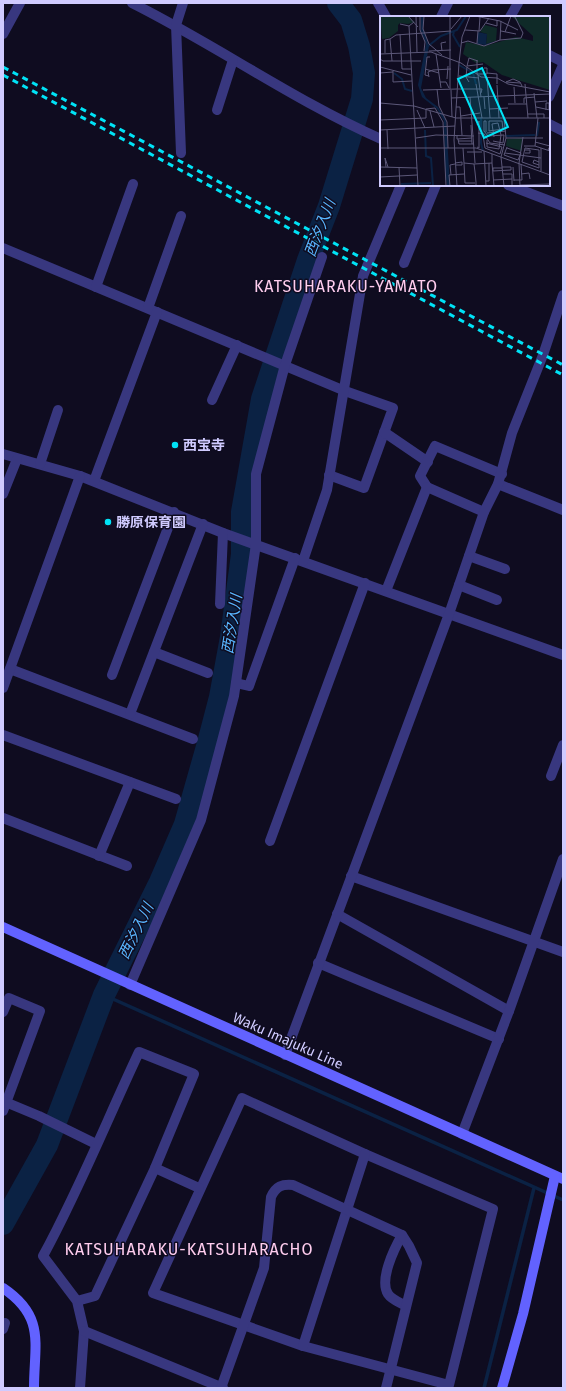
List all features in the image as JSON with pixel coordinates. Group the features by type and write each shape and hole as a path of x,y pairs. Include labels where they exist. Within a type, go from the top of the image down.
{"main road":[{"name":"Waku Imajuku Line","path":"3,927 559,1178"},
{"path":"502,1388 559,1178"},
{"path":"3,1288 22,1304 34,1325 37,1351 34,1388"}],"street":[{"path":"3,34 20,3"},
{"path":"132,3 176,25 233,60 342,120 380,139"},
{"path":"181,153 176,25 183,3"},
{"path":"378,3 385,16"},
{"path":"442,16 448,3"},
{"path":"550,56 563,62"},
{"path":"217,110 233,60"},
{"path":"550,95 559,85 563,65"},
{"path":"550,124 563,131"},
{"path":"96,287 133,184"},
{"path":"236,683 249,686 327,490 345,391 363,276 401,186"},
{"path":"404,264 436,186"},
{"path":"512,186 563,206"},
{"path":"94,481 153,310 181,216"},
{"path":"3,248 286,365 345,391 393,408 364,488 329,475"},
{"path":"128,984 201,820 236,683 256,544 256,474 286,365 322,257"},
{"path":"285,1055 449,614 484,512 500,479 512,434 543,354 563,295"},
{"path":"212,400 236,345"},
{"path":"40,464 58,410"},
{"path":"384,432 428,462"},
{"path":"484,512 427,487 420,476 435,446 563,510"},
{"path":"3,454 94,481 223,533 563,655"},
{"path":"3,494 17,459"},
{"path":"3,688 80,476"},
{"path":"386,591 427,487"},
{"path":"112,675 174,512"},
{"path":"130,714 203,524"},
{"path":"220,604 223,533"},
{"path":"469,556 505,569"},
{"path":"270,841 365,583"},
{"path":"459,585 497,600"},
{"path":"154,652 208,673"},
{"path":"10,669 193,739"},
{"path":"3,735 176,799"},
{"path":"551,776 563,745"},
{"path":"99,856 130,782"},
{"path":"3,818 127,866"},
{"path":"462,1134 499,1039 563,859"},
{"path":"351,876 563,952"},
{"path":"337,914 509,1011"},
{"path":"318,963 499,1039"},
{"path":"3,1012 9,998 40,1011 4,1105 39,1116 96,1144"},
{"path":"77,1302 95,1296 155,1168 194,1074 139,1052 96,1144 70,1206 43,1256 77,1302 84,1331 80,1388"},
{"path":"242,1098 365,1154 493,1209 449,1385 303,1346 153,1293 199,1188 242,1098"},
{"path":"303,1346 365,1154"},
{"path":"155,1168 199,1188"},
{"path":"84,1331 221,1388 264,1268 271,1197 274,1189 284,1184 294,1185 402,1235 417,1263 386,1388"},
{"path":"402,1235 395,1247 384,1285 389,1295 406,1306"}],"waterway":[{"name":"西汐入川","path":"3,1224 47,1145 104,995 159,884 185,824 208,743 220,697 231,637 242,554 242,512 262,399 308,260 329,206 362,99 364,73 359,46 351,20 338,3"},
{"path":"104,995 563,1200"},
{"path":"484,1388 534,1188"}],"railway":[{"path":"3,67 563,365"},
{"path":"3,75 563,375"}],"place":[{"name":"西宝寺","path":"175,445"},
{"name":"勝原保育園","path":"108,522"}],"district":[{"name":"KATSUHARAKU-YAMATO","path":"346,286"},
{"name":"KATSUHARAKU-KATSUHARACHO","path":"189,1249"}]}
